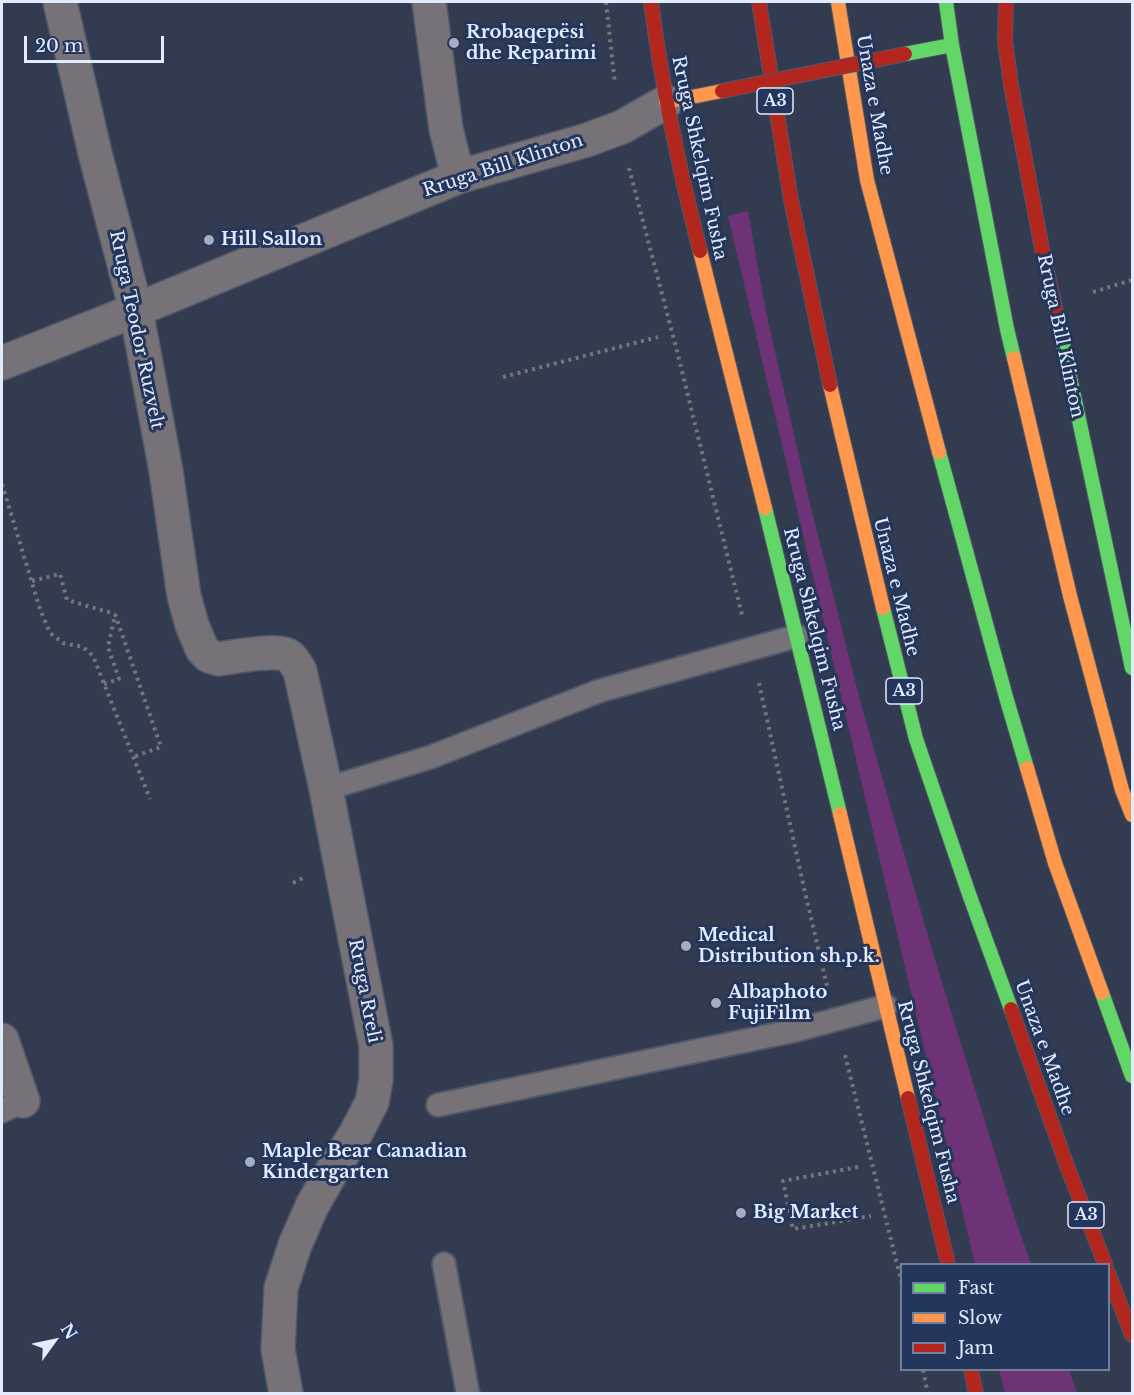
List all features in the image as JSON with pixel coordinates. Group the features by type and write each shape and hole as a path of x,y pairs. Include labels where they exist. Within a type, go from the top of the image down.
{"main road":[{"name":"Rruga Shkelqim Fusha","path":"651,2 666,102 689,207 797,636 948,1263"},
{"name":"Unaza e Madhe","path":"759,2 791,200 832,397 916,739 969,894 1105,1263"},
{"name":"Unaza e Madhe","path":"838,2 867,180 958,524 1006,698 1055,862 1132,1076"},
{"path":"946,2 952,45 1007,329 1070,596 1122,790 1132,815"},
{"name":"Rruga Bill Klinton","path":"1006,2 1005,41 1011,85 1042,249 1128,619 1132,668"},
{"name":"Rruga Bill Klinton","path":"666,102 952,45"},
{"path":"1110,1278 1132,1335"},
{"path":"971,1371 976,1394"}],"street":[{"name":"Rruga Teodor Ruzvelt","path":"60,2 95,153 136,310 166,471 184,596 202,650 209,656"},
{"path":"429,2 446,129 458,177"},
{"name":"Rruga Bill Klinton","path":"2,363 458,177 587,140 622,127 666,102"},
{"name":"Rruga Rreli","path":"209,656 219,659 278,652 288,655 300,671 326,789 376,1046 376,1080 372,1102 308,1216 295,1245 281,1288 278,1349 286,1394"},
{"path":"2,1040 12,1106"}],"lane":[{"path":"326,789 431,757 599,691 797,636"},
{"path":"438,1105 797,1030 886,1006"},
{"path":"444,1264 468,1394"}],"path":[{"path":"1085,294 1132,280"},
{"path":"503,377 658,337"},
{"path":"2,484 40,609 50,633 63,643 83,647 93,656 150,799"},
{"path":"32,581 60,574 67,600 115,614"},
{"path":"104,684 119,679 108,647 115,614"},
{"path":"115,614 161,747 133,758"},
{"path":"858,1167 783,1181 793,1229 870,1216"},
{"path":"923,1371 928,1394"}],"shaded area":[{"path":"748,211 766,312 809,500 862,708 933,953 1031,1263 975,1263 728,216"},
{"path":"999,1371 1069,1371 1077,1393 1005,1393"}],"traffic: fast":[{"path":"946,2 952,45 1014,358"},
{"path":"905,54 952,45"},
{"path":"1059,326 1132,668"},
{"path":"939,452 1027,768"},
{"path":"765,508 840,814"},
{"path":"883,608 916,739 1011,1009"},
{"path":"1102,993 1132,1076"}],"traffic: slow":[{"path":"838,2 867,180 939,452"},
{"path":"666,102 722,91"},
{"path":"700,251 765,508"},
{"path":"1014,358 1070,596 1122,790 1132,815"},
{"path":"830,385 883,608"},
{"path":"1027,768 1055,863 1102,993"},
{"path":"840,814 908,1098"}],"traffic: jam":[{"path":"651,2 672,127 700,251"},
{"path":"759,2 791,200 830,385"},
{"path":"1006,2 1005,41 1011,85 1059,326"},
{"path":"722,91 905,54"},
{"path":"1011,1009 1105,1263"},
{"path":"908,1098 948,1263"},
{"path":"1110,1278 1132,1335"},
{"path":"971,1371 976,1394"}],"place":[{"name":"Rrobaqepësi dhe Reparimi","path":"454,43"},
{"name":"Hill Sallon","path":"209,240"},
{"name":"Medical Distribution sh.p.k.","path":"686,946"},
{"name":"Albaphoto FujiFilm","path":"716,1003"},
{"name":"Maple Bear Canadian Kindergarten","path":"250,1162"},
{"name":"Big Market","path":"741,1213"}]}
